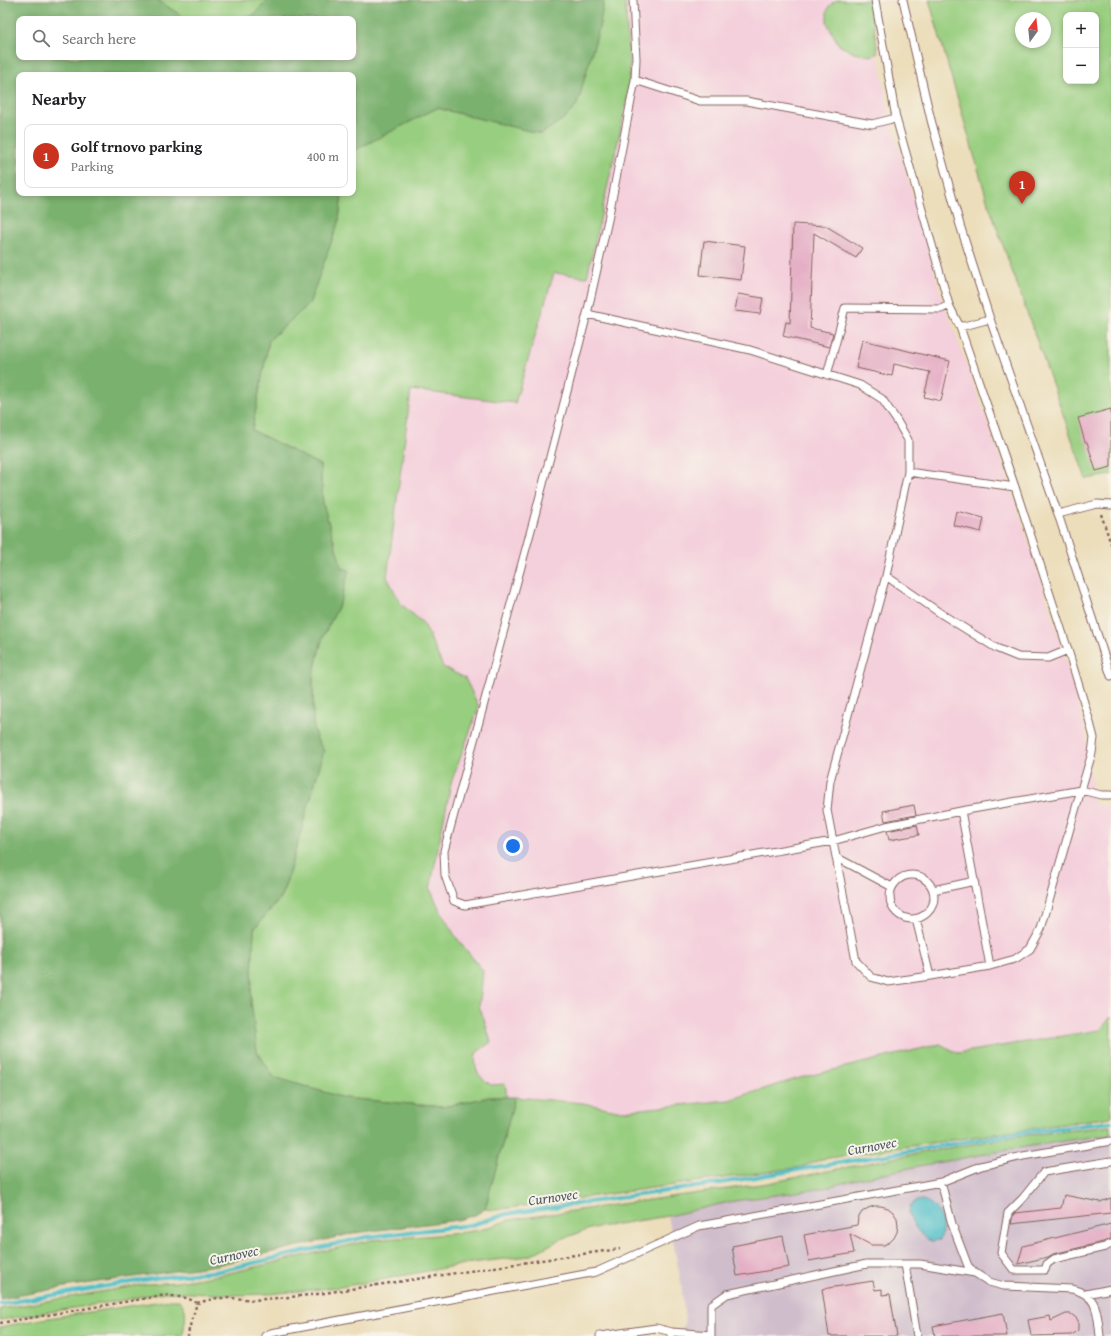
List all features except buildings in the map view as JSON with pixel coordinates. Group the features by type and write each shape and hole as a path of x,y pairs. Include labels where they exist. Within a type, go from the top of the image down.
{"lane":[{"path":"633,0 636,59 635,80 608,220 587,314 533,522 444,851 444,875 454,901 465,905 832,841 886,826 1081,790 1101,795 1111,795"},
{"path":"587,314 750,350 860,385 882,399 908,440 908,472 886,576 830,781 827,810 856,961 871,977 888,982 990,966 1015,959 1030,949 1041,929 1092,754 1094,738 1068,650 1015,487 960,327 949,305 896,118 875,0"},
{"path":"903,0 931,120 960,226 990,318 1058,514 1111,676"},
{"path":"635,80 700,101 746,101 872,124 896,118"},
{"path":"827,375 845,308 941,309 949,305"},
{"path":"960,327 990,318"},
{"path":"908,472 1015,487"},
{"path":"1058,514 1097,504 1111,505"},
{"path":"886,576 943,615 996,648 1018,657 1048,658 1068,650"},
{"path":"961,811 990,966"},
{"path":"836,857 892,887"},
{"path":"910,875 924,879 929,883 933,890 934,896 931,908 922,917 916,919 902,917 896,913 892,907 890,901 892,887 897,881 910,875"},
{"path":"933,890 975,881"},
{"path":"916,919 930,976"},
{"path":"265,1336 271,1333 596,1272 698,1226 941,1182 981,1166 1023,1156 1111,1141"},
{"path":"1111,1161 1044,1172 1023,1198 1008,1213 1001,1253 1014,1270 1045,1270 1047,1264 1054,1259 1111,1244"},
{"path":"941,1182 952,1224 968,1266 975,1273 989,1282 1004,1286 1072,1289 1086,1294 1096,1309 1100,1336"},
{"path":"600,1336 656,1328 671,1334 711,1335 711,1305 727,1294 867,1264 920,1264 975,1273"},
{"path":"905,1264 917,1336"},
{"path":"1086,1294 1111,1289"}],"path":[{"path":"1097,504 1111,544"},
{"path":"0,1323 165,1295 187,1298 197,1303 217,1298 254,1300 311,1296 575,1254 621,1249"},
{"path":"188,1336 197,1303"}],"shaded area":[{"path":"625,0 836,0 829,6 827,12 827,23 839,45 854,53 871,56 878,53 890,117 940,292 1010,485 1060,640 1085,728 1094,804 1111,808 1111,1017 1100,1030 957,1053 939,1044 796,1079 729,1100 622,1111 583,1103 507,1097 505,1084 491,1085 479,1076 475,1065 483,1016 479,1006 483,971 456,937 442,914 430,889 451,783 479,707 465,678 443,667 424,624 401,604 387,577 411,389 515,403 554,273 587,277 603,209 630,70"},
{"path":"1111,1134 1111,1336 680,1336 685,1320 681,1282 668,1216 734,1201 824,1188 853,1180 924,1165 1025,1147"}],"green space":[{"path":"0,0 157,0 182,16 16,16 16,60 356,60 356,16 252,16 268,0 604,0 599,28 577,103 568,115 541,134 437,108 356,149 356,72 16,72 16,196 342,196 339,221 309,304 269,340 252,430 320,465 323,504 342,568 349,570 340,603 322,639 313,676 313,723 316,738 324,751 286,883 280,898 254,929 251,1002 257,1051 274,1077 344,1098 443,1107 489,1097 515,1097 485,1209 475,1215 458,1220 355,1233 217,1265 71,1286 0,1299"},
{"path":"157,0 268,0 252,16 182,16"},
{"path":"604,0 625,0 630,70 628,97 587,277 554,273 515,403 411,390 387,577 401,604 424,624 443,667 465,678 479,707 451,783 430,889 442,914 456,937 483,971 479,1006 491,1042 476,1053 476,1068 482,1078 491,1085 505,1084 507,1097 489,1097 443,1107 344,1098 273,1077 257,1051 251,1002 254,929 281,898 324,751 316,738 313,723 313,676 322,639 340,603 342,568 323,504 320,465 252,430 269,340 309,304 339,221 342,196 356,196 356,149 437,108 541,134 568,115 577,103 599,28"},
{"path":"836,0 870,0 878,53 871,56 854,53 839,45 827,23 827,12 829,6"},
{"path":"929,0 1111,0 1111,475 1086,479 988,203"},
{"path":"1111,1017 1111,1117 822,1159 802,1167 495,1210 485,1209 515,1097 583,1103 622,1111 729,1100 796,1079 940,1044 958,1053 1100,1030"},
{"path":"1111,1126 1111,1134 1025,1147 924,1165 853,1180 824,1188 734,1201 668,1216 593,1228 561,1239 529,1256 471,1263 341,1287 269,1294 238,1295 165,1292 0,1320 0,1309 147,1284 177,1282 225,1274 372,1240 450,1234 480,1230 509,1220 768,1183 903,1156 1018,1136"},
{"path":"170,1300 179,1300 184,1308 186,1316 183,1336 0,1336 0,1327 42,1319"}],"water":[{"path":"923,1200 934,1206 940,1216 942,1221 942,1234 940,1240 929,1240 921,1235 910,1217 910,1206 916,1201"}],"waterway":[{"name":"Curnovec","path":"0,1304 156,1278 219,1271 366,1237 471,1225 507,1214 708,1185 1018,1133 1111,1122"}],"place":[{"name":"Golf trnovo parking","path":"1022,204"}]}
